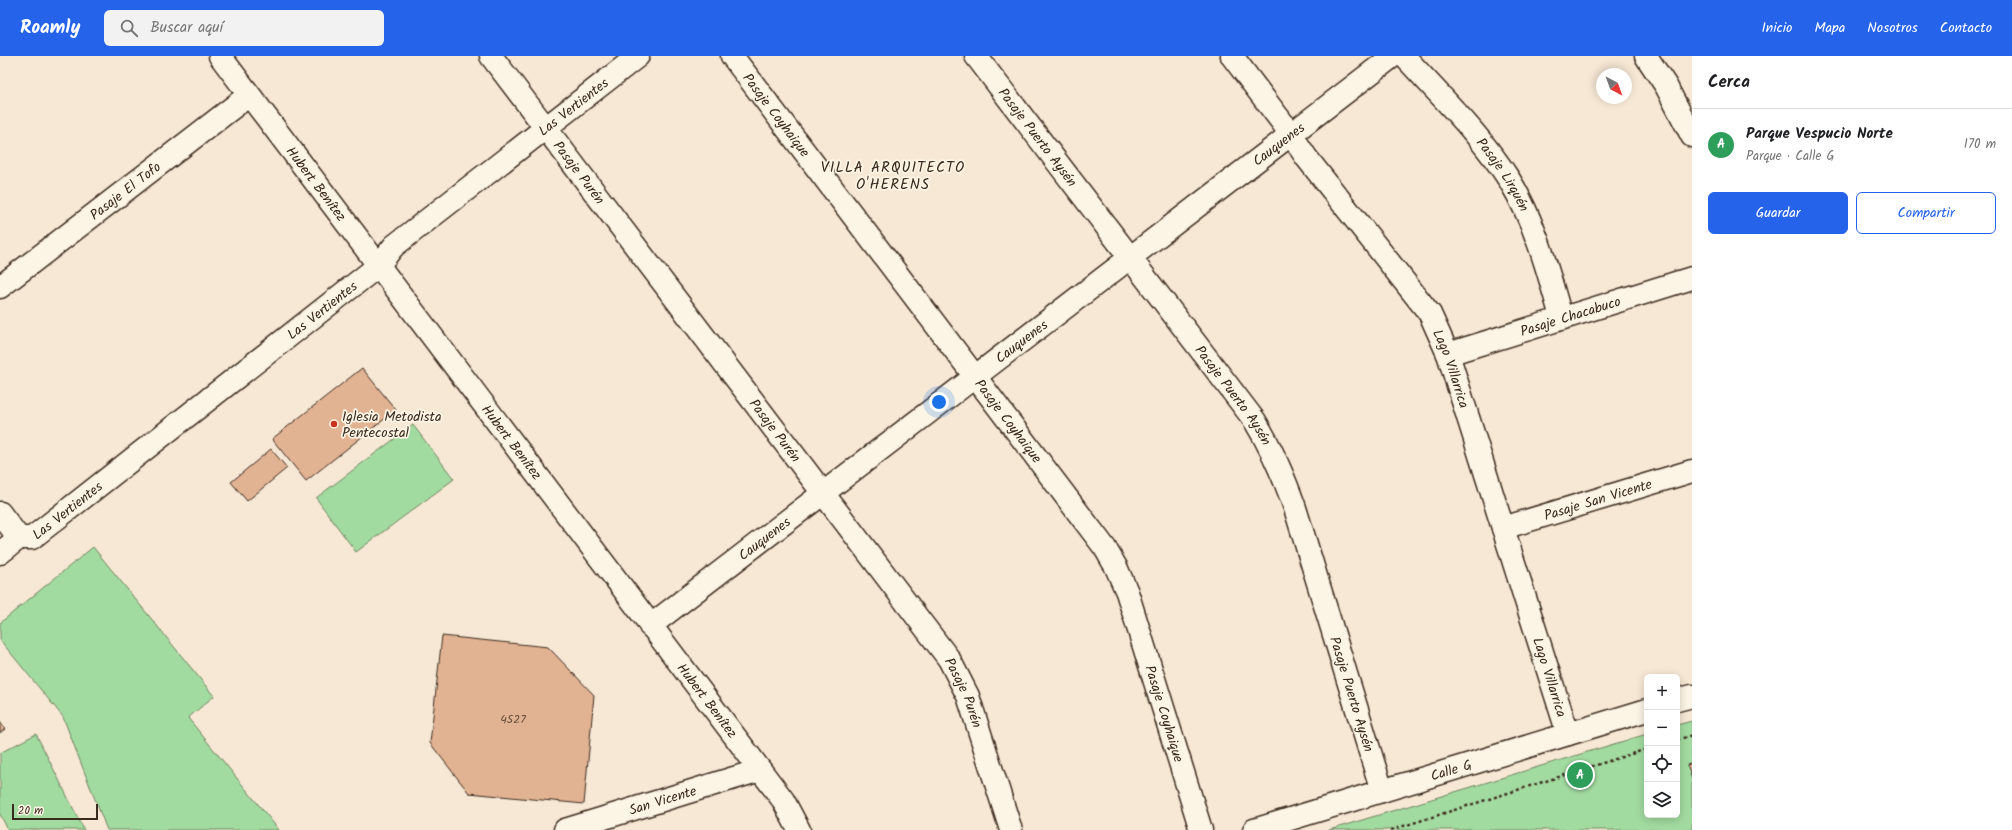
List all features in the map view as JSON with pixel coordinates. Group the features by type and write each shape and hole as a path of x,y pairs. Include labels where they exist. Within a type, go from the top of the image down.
{"street":[{"name":"Hubert Benítez","path":"220,56 783,800 799,830"},
{"name":"Pasaje Purén","path":"491,56 938,642 959,676 972,709 1011,830"},
{"name":"Las Vertientes","path":"0,552 19,538 32,538 378,266 394,246 638,56"},
{"name":"Pasaje Coyhaique","path":"732,56 1092,530 1116,567 1127,592 1201,830"},
{"name":"Pasaje Puerto Aysén","path":"976,56 1255,421 1276,458 1295,508 1382,791"},
{"name":"Lago Villarrica","path":"1232,56 1291,134 1306,157 1430,314 1448,354 1568,734"},
{"name":"Cauquenes","path":"650,626 1393,56"},
{"name":"Pasaje Lirquén","path":"1404,56 1478,138 1495,159 1510,182 1524,208 1535,235 1561,317"},
{"path":"1646,56 1666,86 1692,136"},
{"name":"Pasaje El Tofo","path":"0,287 249,95"},
{"name":"Pasaje Chacabuco","path":"1448,354 1561,317 1692,278"},
{"name":"Pasaje San Vicente","path":"1503,528 1692,471"},
{"path":"0,513 19,538"},
{"path":"1680,699 1692,696"},
{"name":"Calle G","path":"1254,830 1644,711"},
{"name":"San Vicente","path":"565,830 760,770"}],"path":[{"path":"1680,739 1692,735"},
{"path":"1391,830 1644,750"}],"green space":[{"path":"413,425 454,479 356,552 316,498"},
{"path":"93,547 214,696 188,718 279,830 107,830 63,717 0,640 0,623"},
{"path":"1692,721 1692,830 1329,830 1644,735 1644,818 1680,818 1680,724"},
{"path":"36,734 84,830 8,830 0,814 0,753"}],"building":[{"name":"Iglesia Metodista Pentecostal","path":"362,368 396,410 306,481 272,439"},
{"path":"271,449 287,468 247,501 231,482"},
{"path":"442,636 548,647 594,695 584,804 469,793 430,743"},
{"path":"0,722 5,729 0,733"},
{"path":"1692,763 1692,779 1687,765"}],"place":[{"name":"Iglesia Metodista Pentecostal","path":"334,424"},
{"name":"Parque Vespucio Norte","path":"1580,775"}],"district":[{"name":"VILLA ARQUITECTO O'HERENS","path":"893,176"}]}
